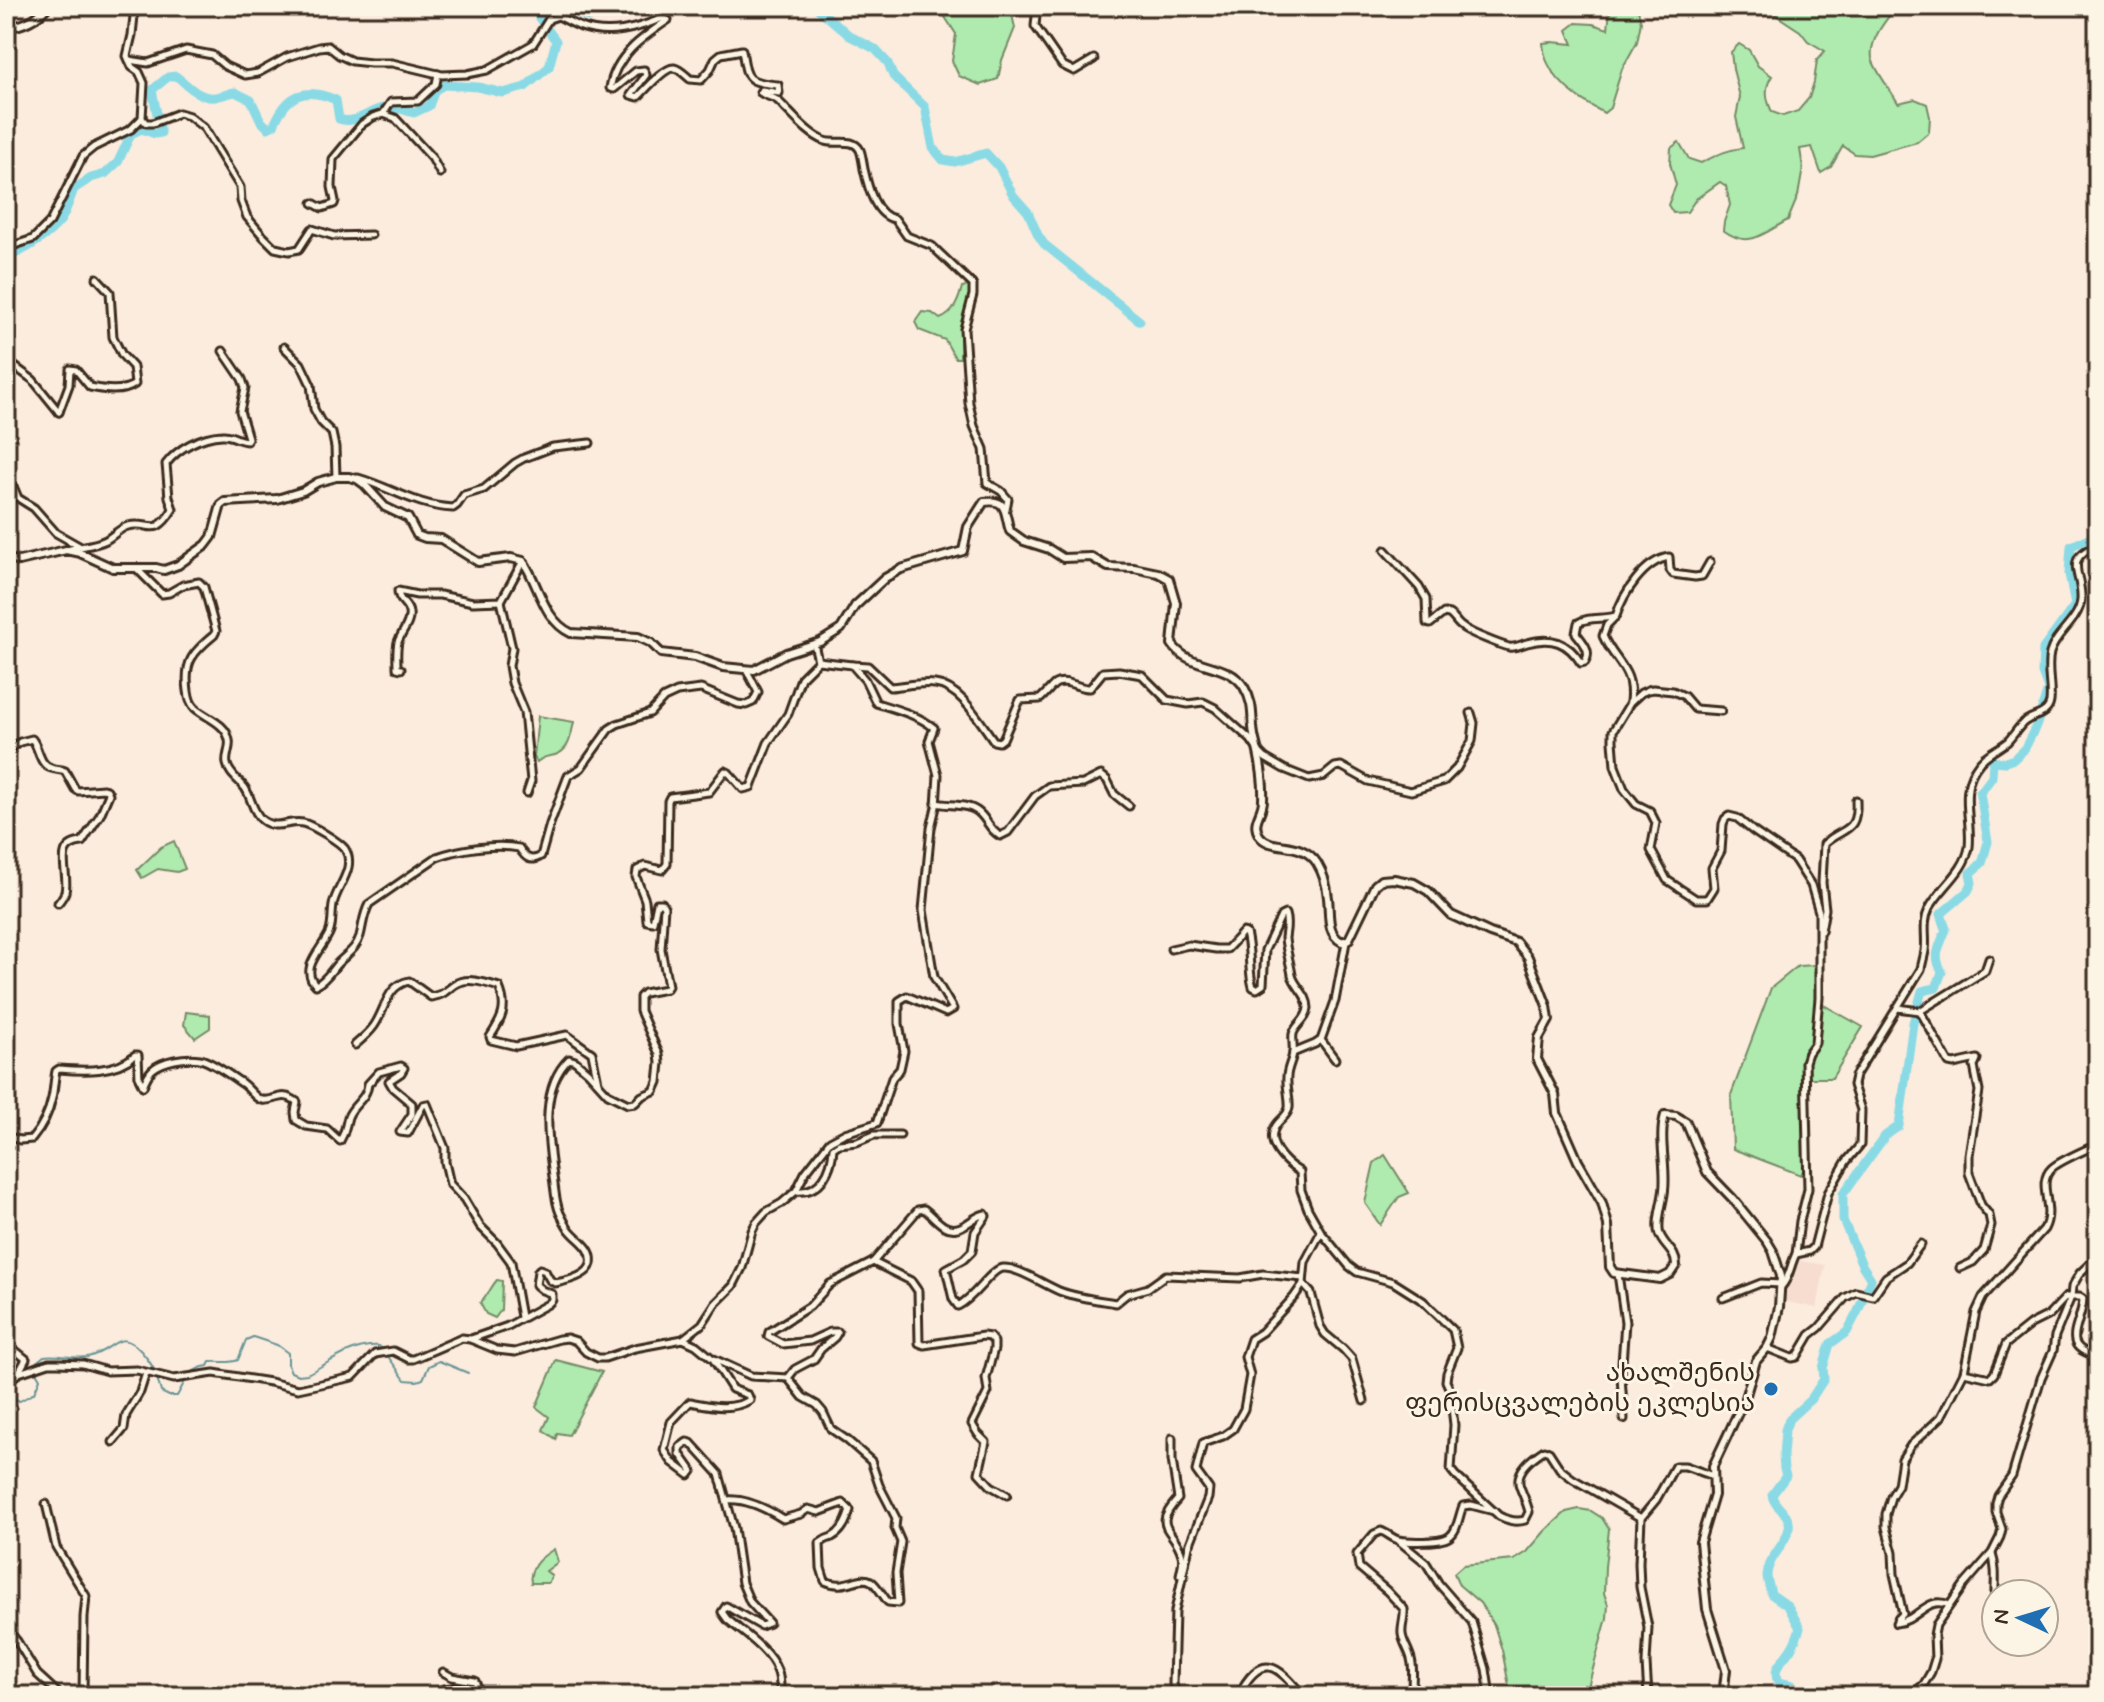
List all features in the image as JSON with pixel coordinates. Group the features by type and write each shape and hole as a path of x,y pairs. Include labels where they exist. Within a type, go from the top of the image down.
{"street":[{"path":"6,28 38,17 48,6"},
{"path":"6,248 33,239 50,222 83,156 94,147 131,129 142,118 144,83 127,56 135,6"},
{"path":"1037,6 1035,26 1062,65 1074,71 1094,59"},
{"path":"129,60 148,63 186,50 212,55 225,66 245,75 258,73 287,57 328,46 352,61 392,63 438,74 467,74 487,70 533,44 549,19 558,16 580,27 604,32 620,32 663,18 668,20 627,51 611,79 610,88 614,89 636,71 644,70 646,75 631,95 638,97 666,70 673,68 690,79 701,80 721,54 742,50 745,72 751,79 761,84 778,85 779,93 760,92 776,99 822,140 835,144 845,142 859,149 879,210 887,218 895,219 907,236 932,246 973,285 964,329 969,403 984,449 987,483 1008,499 1006,509 1010,531 1024,541 1049,549 1063,558 1091,557 1108,567 1134,568 1158,573 1169,579 1176,603 1172,644 1194,662 1231,674 1242,684 1252,705 1264,797 1256,821 1257,830 1261,838 1270,844 1298,848 1316,861 1326,888 1332,932 1336,938 1346,942"},
{"path":"383,114 391,102 418,101 436,84 438,74"},
{"path":"142,118 146,123 153,123 179,113 189,116 208,131 216,150 240,187 247,217 275,248 289,251 299,249 312,229 334,236 371,235"},
{"path":"313,203 322,208 334,204 333,159 362,124 383,114 395,118 432,158 440,173"},
{"path":"6,360 33,380 59,412 69,385 70,369 76,370 90,387 123,390 132,387 135,384 133,367 122,355 113,337 110,292 97,278"},
{"path":"284,347 301,364 311,385 314,409 332,433 336,477"},
{"path":"6,559 19,561 96,544 126,526 149,528 160,525 173,509 166,464 173,454 221,435 247,441 240,411 245,388 223,351"},
{"path":"66,550 113,568 164,570 178,565 206,545 212,537 221,505 225,502 277,499 303,491 318,482 353,476 378,484 416,503 453,508 464,495 484,489 524,458 553,447 590,443"},
{"path":"349,477 364,484 385,507 408,518 417,535 441,539 478,562 511,558 523,561 537,593 564,630 638,637 651,643 661,653 695,657 747,671 820,642 841,629 855,606 885,578 913,564 963,551 968,527 984,502 994,500 1006,509"},
{"path":"6,481 13,486 18,498 34,508 56,533 80,546"},
{"path":"1796,1254 1814,1247 1828,1193 1860,1145 1861,1110 1855,1094 1855,1076 1921,969 1925,949 1925,918 1969,850 1968,786 1971,775 1985,755 2010,739 2023,723 2044,713 2050,704 2050,652 2081,601 2075,573 2078,558 2098,545"},
{"path":"1385,550 1426,599 1427,623 1444,613 1449,614 1462,627 1505,646 1545,641 1561,643 1581,663 1585,662 1588,655 1576,633 1578,623 1584,619 1616,616"},
{"path":"1630,703 1628,676 1612,653 1603,632 1616,616 1622,599 1652,564 1665,556 1669,557 1673,574 1686,577 1702,576 1710,562"},
{"path":"523,561 501,601 512,648 509,666 512,683 524,712 531,781 527,793"},
{"path":"137,568 162,594 192,582 199,582 204,587 216,631 195,652 188,664 189,701 201,713 213,718 226,733 230,742 227,768 246,789 258,816 266,823 277,826 302,823 338,842 346,850 346,874 334,901 330,931 312,961 310,974 316,985 322,983 340,960 351,953 359,940 369,904 437,857 502,844 519,848 530,859 541,856 568,776 581,768 609,729 650,713 664,698 677,692 701,689 746,705 753,702 758,692 747,671"},
{"path":"401,669 397,668 396,651 410,615 398,597 398,591 473,602 501,601"},
{"path":"814,643 818,661"},
{"path":"818,661 868,666 890,687 935,684 950,689 973,710 994,741 999,742 1020,700 1040,699 1061,682 1080,689 1090,688 1103,672 1130,672 1142,675 1167,700 1188,704 1203,702 1215,708 1251,740 1260,753 1284,769 1309,779 1324,776 1341,766 1368,781 1411,791 1444,781 1457,768 1472,741 1474,723 1471,713"},
{"path":"470,1339 508,1326 552,1300 552,1294 536,1285 540,1269 555,1283 590,1268 588,1248 569,1228 558,1209 548,1115 552,1090 569,1059 575,1061 608,1094 630,1105 657,1087 659,1054 640,1011 640,997 668,986 661,949 664,907 662,903 657,903 653,922 647,921 645,896 636,877 637,870 645,866 662,870 667,864 670,797 709,792 725,771 743,789 751,787 768,743 788,714 801,678 818,661"},
{"path":"6,1382 19,1373 49,1363 83,1364 107,1371 137,1370 152,1375 184,1378 214,1373 298,1389 353,1377 369,1358 380,1353 393,1351 413,1359 462,1338 497,1350 515,1352 567,1338 576,1341 586,1352 605,1358 635,1348 683,1339 702,1324 715,1304 733,1286 756,1223 796,1191 805,1173 830,1141 877,1123 892,1078 900,1069 904,1051 899,1001 907,996 946,1013 953,1009 934,977 923,910 938,775 929,741 934,728 909,714 876,703 865,680 852,665"},
{"path":"1721,711 1695,709 1684,696 1673,691 1653,689 1641,693 1630,703 1613,731 1615,766 1624,789 1636,804 1650,811 1656,823 1651,850 1667,880 1696,899 1707,899 1714,888 1712,868 1721,851 1725,819 1729,816 1737,818 1795,860 1811,885 1819,912 1820,936 1818,1022 1804,1076 1808,1189 1796,1254 1787,1280 1781,1286"},
{"path":"6,751 32,739 44,764 65,771 75,789 103,789 109,794 100,815 82,842 73,843 68,848 64,857 64,894 58,903"},
{"path":"936,803 975,809 991,830 1000,836 1008,832 1035,796 1049,786 1083,784 1101,775 1114,794 1129,806"},
{"path":"1820,936 1825,909 1822,883 1824,844 1855,822 1856,800"},
{"path":"1293,1053 1321,1040 1335,1001 1346,942 1375,885 1381,880 1394,879 1414,883 1428,891 1451,915 1516,942 1528,957 1549,1020 1539,1038 1537,1059 1555,1094 1557,1113 1582,1169 1602,1203 1608,1225 1610,1267 1614,1273 1660,1279 1670,1274 1676,1265 1675,1255 1662,1240 1658,1226 1665,1179 1665,1115 1676,1116 1686,1122 1707,1172 1767,1241 1779,1266 1781,1286 1772,1338 1756,1361 1745,1398 1713,1466 1714,1495 1700,1542 1707,1609 1726,1670 1723,1696"},
{"path":"1171,949 1189,945 1227,949 1243,932 1246,933 1250,978 1257,989 1263,985 1262,964 1266,946 1281,916 1285,914 1286,946 1293,978 1307,999 1306,1016 1294,1033 1287,1075 1289,1106 1286,1116 1278,1122 1274,1131 1278,1154 1287,1165 1300,1172 1303,1197 1321,1232 1349,1266 1357,1272 1393,1282 1423,1301 1453,1330 1457,1348 1446,1381 1454,1425 1451,1470 1499,1516 1519,1522 1528,1517 1528,1505 1518,1482 1519,1475 1533,1457 1544,1450 1573,1479 1641,1518"},
{"path":"1897,1008 1917,1011 1985,971 1989,959"},
{"path":"355,1045 374,1027 389,995 399,983 409,981 431,997 444,995 457,983 482,982 499,987 505,1000 500,1022 491,1040 516,1046 567,1035 592,1053 598,1083"},
{"path":"1917,1011 1949,1063 1977,1059 1974,1066 1979,1091 1969,1173 1991,1225 1984,1250 1973,1262 1960,1268"},
{"path":"1321,1040 1335,1059"},
{"path":"6,1136 32,1139 49,1109 56,1071 59,1069 113,1067 135,1055 139,1057 139,1078 143,1086 154,1068 171,1060 201,1059 236,1079 258,1099 291,1097 297,1102 296,1120 306,1126 327,1129 340,1141 349,1115 367,1092 368,1084 379,1072 401,1066 404,1068 401,1073 389,1081 412,1104 412,1114 400,1132 408,1133 423,1105 427,1104 445,1148 450,1184 511,1262 521,1317"},
{"path":"796,1191 804,1192 821,1183 829,1172 833,1148 839,1144 857,1142 874,1135 900,1135"},
{"path":"1949,1605 1934,1602 1903,1622 1896,1623 1903,1614 1886,1514 1898,1485 1902,1459 1911,1445 1941,1417 1964,1372 1976,1312 1983,1297 2044,1229 2050,1216 2044,1190 2051,1169 2098,1144"},
{"path":"788,1378 795,1369 814,1359 838,1332 830,1332 810,1341 783,1344 768,1336 769,1332 810,1306 830,1284 873,1262 918,1210 924,1209 940,1224 952,1229 962,1227 978,1215 986,1216 975,1232 972,1251 946,1269 953,1299 958,1306 972,1297 997,1269 1010,1267 1060,1292 1116,1303 1127,1294 1148,1288 1166,1275 1240,1278 1263,1274 1303,1281 1311,1293 1325,1334 1352,1359 1364,1401"},
{"path":"1177,1696 1173,1684 1175,1611 1189,1546 1208,1498 1209,1489 1196,1471 1203,1443 1233,1429 1244,1409 1249,1389 1250,1375 1245,1357 1251,1339 1287,1306 1303,1281 1305,1262 1321,1232"},
{"path":"1767,1348 1797,1357 1810,1335 1845,1298 1856,1292 1873,1296 1886,1277 1907,1263 1921,1244"},
{"path":"1912,1696 1931,1672 1935,1659 1936,1625 1992,1553 2002,1529 1996,1512 1998,1496 2012,1476 2072,1287 2080,1273 2098,1256"},
{"path":"873,1262 911,1281 918,1291 919,1343 924,1345 983,1336 990,1337 994,1342 986,1378 988,1392 972,1424 986,1442 979,1473 991,1486 1007,1495"},
{"path":"1618,1274 1625,1322 1621,1377 1624,1419"},
{"path":"1723,1298 1761,1283 1781,1286"},
{"path":"1964,1372 1990,1378 2006,1344 2031,1324 2049,1315 2066,1297 2080,1297 2084,1302 2075,1328 2074,1343 2088,1354 2098,1356"},
{"path":"683,1339 713,1359 730,1388 748,1395 750,1400 721,1408 690,1402 671,1422 664,1450 672,1462 689,1475 692,1471 680,1454 680,1447 691,1443 719,1474 734,1528 742,1583 750,1602 769,1623 761,1626 726,1606 722,1612 767,1655 778,1670 780,1696"},
{"path":"6,1352 16,1351 26,1359 19,1373"},
{"path":"713,1359 751,1376 788,1378 803,1397 823,1412 831,1429 873,1466 879,1485 894,1512 895,1528 901,1542 896,1573 898,1603 888,1602 871,1581 861,1579 842,1585 825,1581 820,1543 825,1538 835,1536 847,1522 850,1510 843,1503 819,1512 808,1509 783,1519 737,1499 727,1500"},
{"path":"113,1442 124,1429 126,1415 152,1375"},
{"path":"1172,1438 1178,1499 1166,1512 1165,1521 1183,1557 1180,1575 1184,1576"},
{"path":"1648,1696 1648,1627 1639,1563 1641,1518 1656,1500 1675,1466 1685,1466 1713,1476"},
{"path":"46,1504 56,1547 86,1596 83,1696"},
{"path":"1399,1540 1440,1540 1450,1537 1463,1506 1471,1505 1495,1512"},
{"path":"1414,1696 1411,1688 1412,1663 1401,1629 1404,1609 1359,1567 1357,1559 1357,1554 1374,1534 1381,1531 1399,1540 1426,1563 1439,1584 1472,1622 1486,1669 1490,1696"},
{"path":"1992,1553 1995,1578"},
{"path":"6,1628 37,1674 61,1696"},
{"path":"1238,1696 1253,1673 1261,1667 1271,1667 1282,1672 1303,1696"},
{"path":"432,1696 443,1688 474,1689 477,1686 475,1681 443,1672"},
{"path":"6,1683 19,1696"}],"shaded area":[{"path":"1795,1260 1825,1265 1817,1308 1783,1301"}],"green space":[{"path":"946,6 1010,6 1015,28 998,79 980,85 959,76 952,61 956,34 945,17"},
{"path":"1614,6 1637,6 1641,22 1637,42 1622,69 1610,108 1604,113 1564,86 1549,66 1543,43 1573,44 1567,30 1576,23 1608,29 1610,11"},
{"path":"1762,6 1897,6 1873,44 1873,63 1898,103 1915,99 1927,104 1929,132 1917,142 1870,155 1855,154 1843,146 1831,167 1821,173 1812,147 1800,149 1803,168 1798,196 1788,220 1764,234 1741,239 1723,230 1730,205 1726,186 1720,182 1696,199 1687,212 1673,213 1668,205 1676,185 1670,163 1671,148 1679,142 1689,159 1701,163 1726,151 1743,148 1736,117 1740,97 1731,52 1739,44 1749,50 1758,66 1772,76 1767,94 1772,112 1783,116 1798,111 1809,98 1817,60 1825,51"},
{"path":"968,286 971,290 960,327 960,358 955,358 945,340 919,330 915,322 922,312 932,313 940,319 945,317 955,306 962,287"},
{"path":"538,716 574,722 564,750 537,762 534,757"},
{"path":"174,841 185,869 177,872 158,869 142,878 137,870 161,847"},
{"path":"1816,965 1811,1042 1803,1052 1806,1165 1801,1175 1733,1149 1731,1095 1771,988 1798,966"},
{"path":"1822,1004 1863,1027 1832,1078 1808,1078 1807,1060 1815,1044"},
{"path":"186,1012 210,1015 210,1028 195,1038 184,1025"},
{"path":"1385,1155 1409,1193 1399,1197 1380,1225 1365,1203 1374,1163"},
{"path":"497,1280 502,1281 501,1310 495,1318 486,1314 480,1303"},
{"path":"556,1360 602,1372 569,1435 557,1433 556,1439 543,1430 549,1417 536,1407"},
{"path":"1579,1509 1591,1511 1602,1518 1609,1529 1604,1593 1608,1605 1607,1618 1589,1683 1592,1696 1511,1696 1494,1625 1480,1603 1459,1585 1454,1573 1463,1565 1514,1560 1527,1552 1566,1512"},
{"path":"554,1549 558,1562 546,1571 552,1576 548,1583 531,1583 534,1567"}],"waterway":[{"path":"6,257 28,247 56,226 74,189 91,178 105,174 118,162 131,134 142,129 161,133 152,90 168,77 176,76 204,96 235,92 251,100 268,128 274,125 291,100 306,94 336,100 339,119 356,119 386,107 414,113 429,106 435,90 444,85 478,87 503,93 525,87 549,67 556,41 539,18 543,8 555,6 589,17 600,6"},
{"path":"815,6 850,36 875,49 888,63 893,76 925,107 933,148 943,160 955,162 986,153 999,167 1013,195 1028,212 1044,244 1140,321"},
{"path":"1792,1696 1792,1685 1778,1682 1776,1672 1800,1628 1788,1606 1771,1594 1767,1580 1770,1562 1789,1528 1788,1518 1772,1495 1786,1476 1783,1456 1789,1419 1811,1399 1824,1379 1823,1368 1830,1344 1847,1332 1871,1279 1843,1220 1843,1194 1885,1136 1899,1126 1913,1023 1922,991 1936,988 1942,972 1937,955 1946,929 1941,914 1968,891 1972,883 1970,873 1982,863 1988,842 1980,793 1992,777 1993,761 2014,759 2025,748 2037,724 2048,689 2042,673 2043,649 2075,605 2069,574 2071,546 2098,535"},
{"path":"157,1378 161,1392 177,1396 192,1373 210,1362 238,1360 246,1340 253,1337 277,1345 288,1353 291,1372 298,1375 307,1374 360,1348 379,1346 383,1350"},
{"path":"6,1401 9,1397 20,1401 34,1393 40,1379 35,1363 44,1356 87,1357 121,1341 133,1344 141,1351 155,1372"},
{"path":"387,1355 405,1380 423,1379 429,1366 439,1361 468,1373"}],"place":[{"name":"ახალშენის ფერისცვალების ეკლესია","path":"1771,1389"}]}
